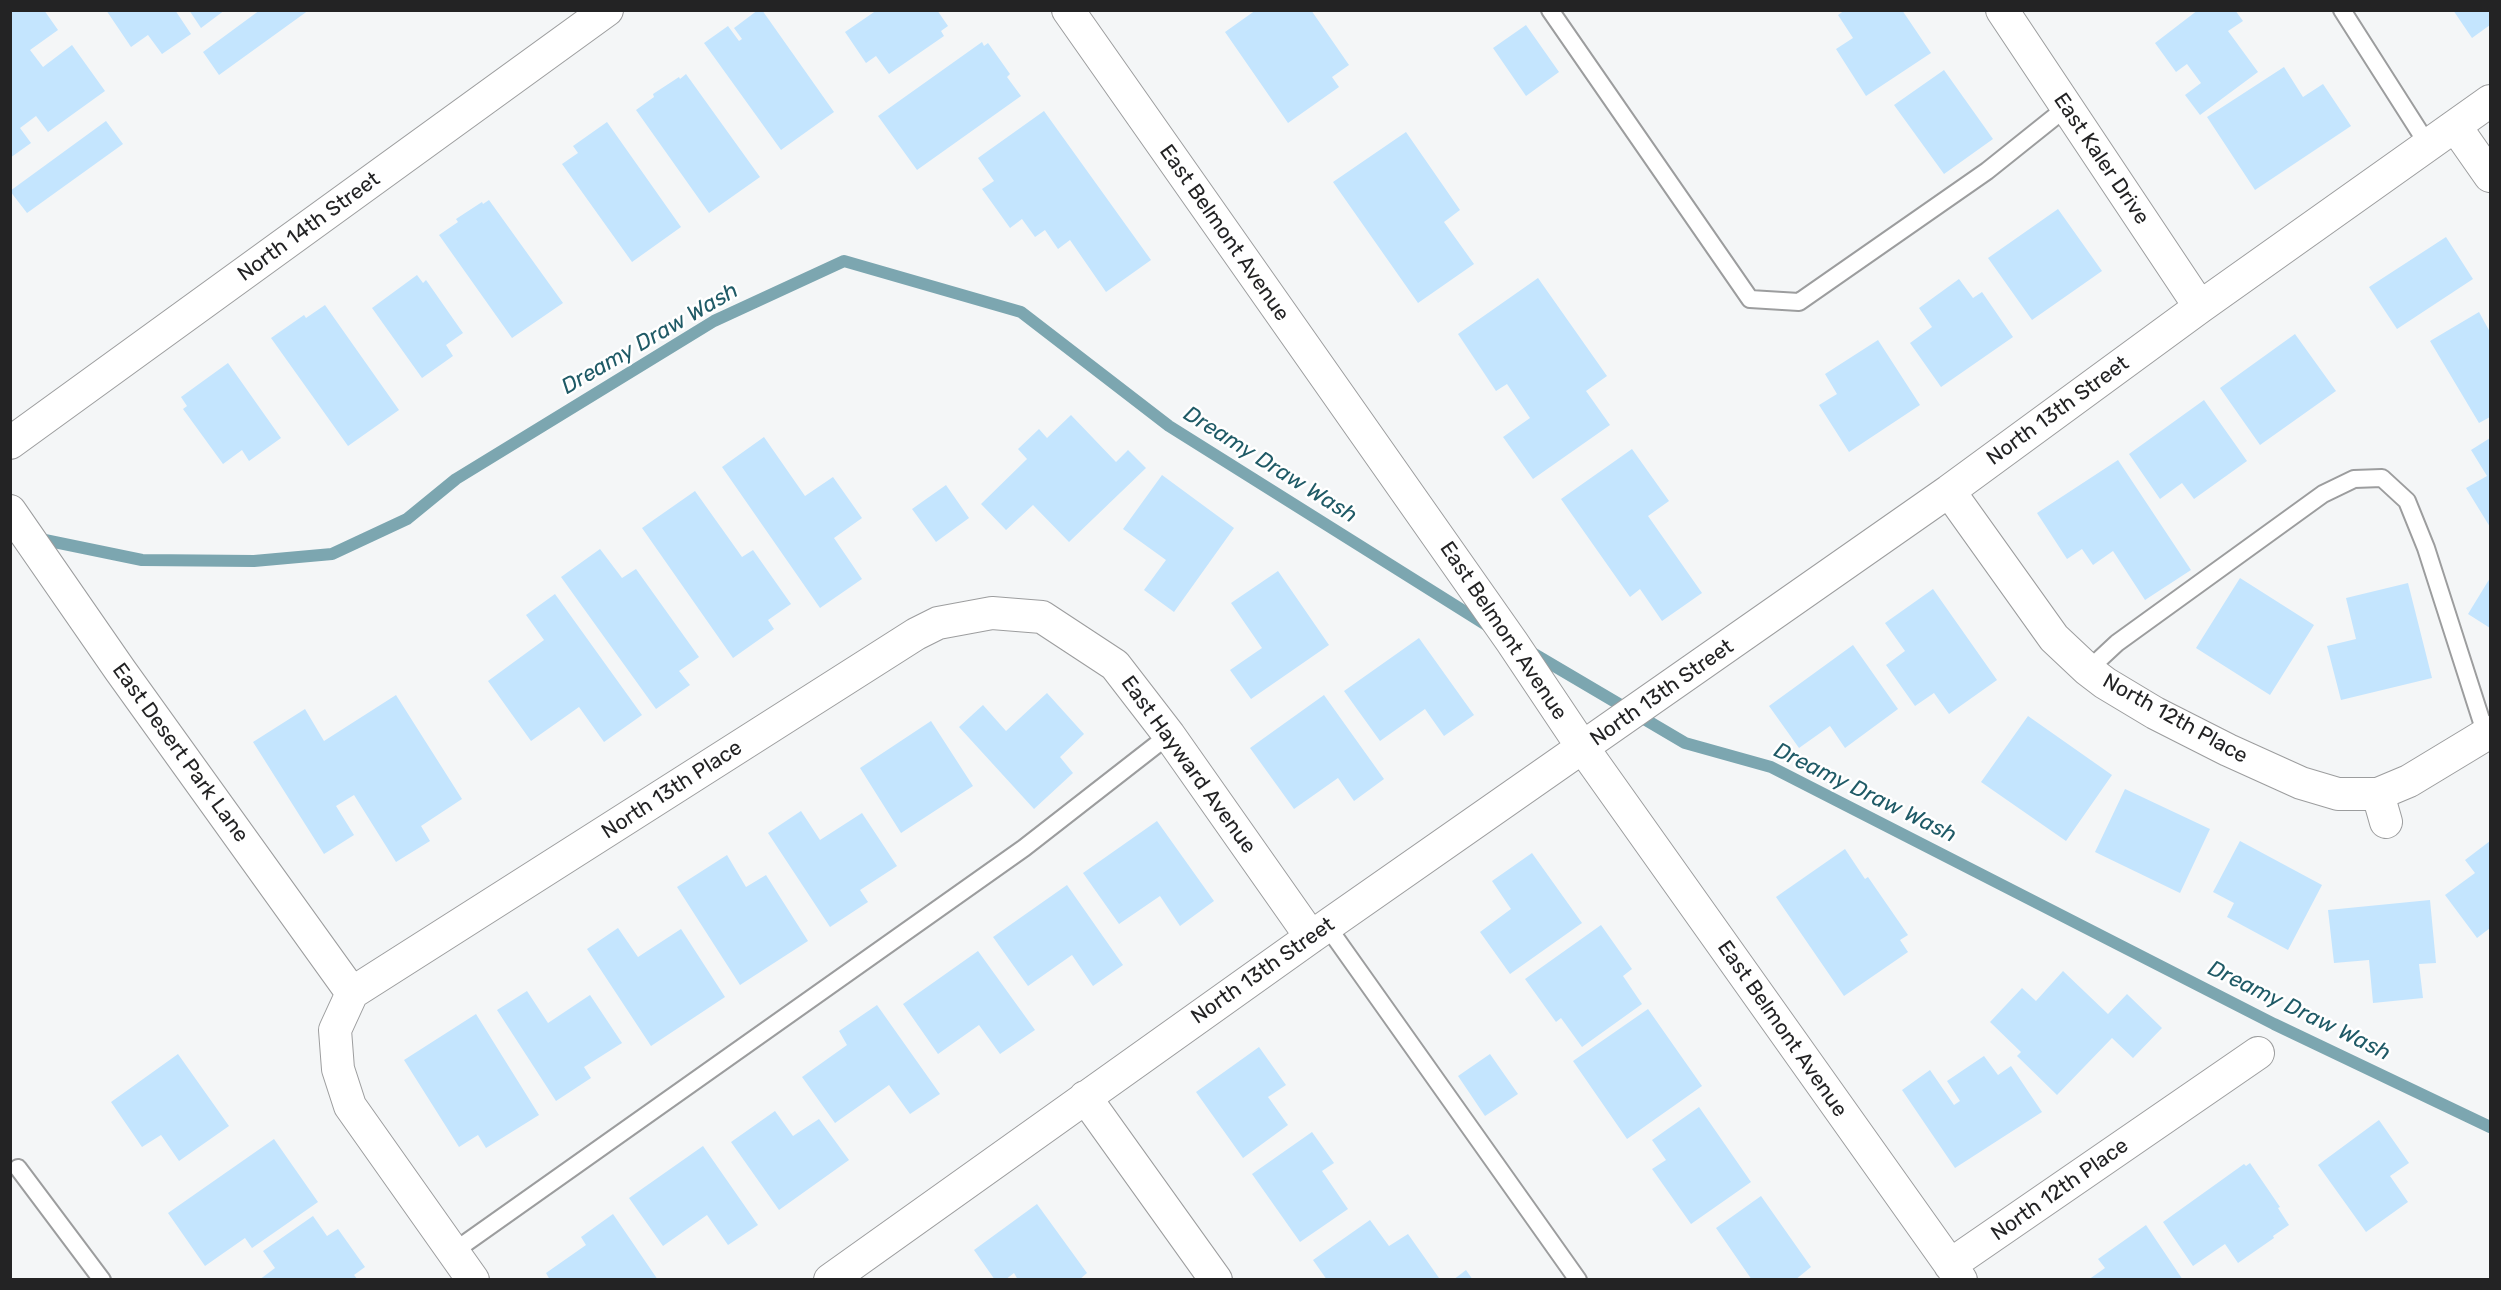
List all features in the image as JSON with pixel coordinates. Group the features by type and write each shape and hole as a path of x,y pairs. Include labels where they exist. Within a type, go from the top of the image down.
{"street":[{"name":"North 14th Street","path":"10,442 607,10"},
{"name":"East Belmont Avenue","path":"1068,10 1502,626 1583,748 1956,1272"},
{"name":"East Kaler Drive","path":"2002,10 2200,307"},
{"name":"North 13th Street","path":"836,1278 1085,1096 1948,491 2200,307 2490,101"},
{"path":"2455,126 2490,176"},
{"name":"North 12th Place","path":"1948,491 2054,638 2088,670 2155,713 2228,750 2301,783 2382,808 2409,781 2488,733"},
{"name":"East Desert Park Lane","path":"10,511 126,679 352,993"},
{"name":"North 13th Place","path":"352,993 916,634 938,623 992,613 1042,617"},
{"name":"East Hayward Avenue","path":"1042,617 1115,665 1319,932"},
{"path":"352,993 335,1030 338,1068 350,1106 473,1280"},
{"name":"North 12th Place","path":"1956,1272 2258,1053"},
{"path":"1085,1096 1216,1280"}],"lane":[{"path":"1550,10 1750,299 1799,302 1987,171 2067,107"},
{"path":"2342,10 2428,145"},
{"path":"2088,670 2117,643 2323,494 2354,479 2382,478 2407,501 2429,558 2488,733"},
{"path":"453,1252 1024,848 1169,735"},
{"path":"1319,932 1578,1280"},
{"path":"18,1168 102,1280"}],"building":[{"path":"10,10 44,10 58,30 30,50 43,67 72,45 105,91 48,132 36,116 20,128 31,143 10,158"},
{"path":"106,10 175,10 191,34 162,54 148,35 131,47"},
{"path":"189,10 225,10 201,28"},
{"path":"260,10 309,10 219,75 203,52"},
{"path":"758,10 762,10 834,112 781,150 704,43 728,26 739,41 742,39 734,28"},
{"path":"877,10 937,10 948,26 941,31 944,36 889,74 876,56 866,63 845,32"},
{"path":"1256,10 1311,10 1349,65 1332,77 1339,87 1288,123 1225,32"},
{"path":"1845,10 1902,10 1931,53 1866,96 1836,49 1853,38 1838,15"},
{"path":"2198,10 2235,10 2243,21 2228,31 2258,72 2200,115 2185,95 2201,83 2187,64 2176,72 2155,43"},
{"path":"2453,10 2490,10 2490,25 2472,38"},
{"path":"1526,25 1559,72 1526,96 1493,48"},
{"path":"982,42 984,46 988,43 1010,74 1007,77 1021,96 917,170 878,116"},
{"path":"2284,67 2303,97 2323,84 2351,126 2255,190 2207,117"},
{"path":"1944,70 1993,139 1944,174 1894,105"},
{"path":"686,74 760,177 709,213 636,110 654,97 653,94"},
{"path":"1044,111 1151,260 1106,292 1070,240 1058,249 1045,230 1035,237 1022,219 1010,228 982,189 994,181 978,158"},
{"path":"106,121 123,144 27,213 10,191"},
{"path":"607,122 681,227 632,262 562,164 578,153 573,146"},
{"path":"1406,132 1460,210 1444,222 1474,264 1418,303 1333,182"},
{"path":"489,200 563,303 512,338 439,235 458,222 456,219"},
{"path":"2058,209 2102,271 2032,320 1988,258"},
{"path":"2446,237 2473,279 2397,329 2369,287"},
{"path":"417,275 423,283 426,280 463,333 446,345 453,356 422,378 372,308"},
{"path":"1538,278 1607,376 1586,391 1610,425 1533,479 1503,437 1530,418 1507,384 1496,391 1458,334"},
{"path":"1959,279 1973,298 1982,292 2013,337 1941,387 1910,343 1932,327 1919,308"},
{"path":"325,305 399,410 348,446 271,338 304,315 306,318"},
{"path":"2479,312 2490,332 2490,417 2479,423 2430,341"},
{"path":"2295,334 2336,391 2260,445 2220,388"},
{"path":"1878,340 1920,405 1849,452 1819,405 1837,394 1825,374"},
{"path":"228,363 281,438 249,461 242,450 223,464 183,409 187,406 181,397"},
{"path":"2204,400 2247,461 2194,499 2182,483 2160,499 2129,454"},
{"path":"1071,415 1116,462 1128,450 1146,468 1069,542 1033,505 1006,530 981,504 1027,459 1018,449 1039,429 1047,438"},
{"path":"764,437 805,496 833,477 862,518 834,538 862,579 820,608 722,467"},
{"path":"2490,438 2490,527 2466,488 2487,476 2471,450"},
{"path":"1632,449 1669,501 1648,516 1702,593 1662,621 1640,589 1630,597 1561,499"},
{"path":"2118,460 2191,570 2145,600 2113,551 2093,565 2082,549 2067,559 2037,513"},
{"path":"1162,475 1234,528 1174,612 1144,590 1166,560 1123,529"},
{"path":"946,485 969,518 936,542 912,509"},
{"path":"695,491 742,557 753,550 791,604 768,620 774,629 733,658 642,528"},
{"path":"600,549 622,578 636,569 699,657 679,671 690,685 656,709 561,577"},
{"path":"1278,571 1329,645 1251,699 1230,670 1262,648 1231,603"},
{"path":"2240,578 2314,625 2270,695 2196,648"},
{"path":"2490,578 2490,628 2468,614"},
{"path":"2408,583 2432,678 2341,700 2327,646 2356,639 2346,598"},
{"path":"1933,589 1997,680 1949,714 1934,693 1915,706 1886,665 1905,651 1885,623"},
{"path":"555,594 642,715 604,742 579,707 531,741 488,681 544,640 526,615"},
{"path":"1419,638 1474,715 1444,736 1425,709 1380,741 1344,691"},
{"path":"1853,645 1898,709 1845,748 1830,726 1799,748 1769,706"},
{"path":"1047,693 1084,734 1060,757 1073,773 1034,809 959,727 983,705 1006,731"},
{"path":"396,695 462,799 421,826 430,841 396,862 354,795 336,806 354,835 324,854 253,742 305,709 324,741"},
{"path":"1324,695 1384,779 1354,801 1338,778 1294,809 1250,748"},
{"path":"2028,716 2112,775 2066,841 1981,782"},
{"path":"931,721 973,786 901,833 860,768"},
{"path":"2125,789 2210,829 2180,893 2095,852"},
{"path":"801,811 820,840 862,813 897,866 860,890 868,902 830,927 768,833"},
{"path":"1157,821 1214,901 1180,926 1160,896 1119,924 1083,873"},
{"path":"2240,841 2322,885 2288,950 2227,917 2234,903 2213,892"},
{"path":"2490,841 2490,928 2477,938 2445,895 2475,873 2465,860"},
{"path":"1845,849 1865,879 1868,877 1908,935 1900,940 1908,952 1844,996 1776,897"},
{"path":"1532,853 1582,923 1510,974 1480,932 1511,909 1492,881"},
{"path":"727,855 746,887 766,875 808,941 740,985 677,887"},
{"path":"1067,885 1123,965 1093,986 1072,955 1028,986 993,937"},
{"path":"2430,900 2436,963 2419,964 2423,998 2373,1003 2369,960 2334,963 2328,910"},
{"path":"1601,925 1632,969 1623,976 1642,1004 1582,1047 1561,1018 1556,1022 1525,979"},
{"path":"618,928 638,957 681,929 725,997 651,1046 587,949"},
{"path":"978,951 1035,1030 1000,1054 979,1025 938,1054 903,1004"},
{"path":"2063,971 2108,1014 2127,994 2162,1028 2133,1058 2112,1038 2057,1095 2017,1056 2021,1052 1990,1022 2022,988 2036,1001"},
{"path":"527,991 548,1023 590,995 622,1043 584,1067 591,1078 556,1101 497,1010"},
{"path":"877,1005 940,1094 910,1114 889,1085 835,1123 802,1077 847,1045 839,1031"},
{"path":"1648,1009 1702,1086 1627,1139 1573,1061"},
{"path":"476,1014 539,1115 486,1148 478,1135 459,1147 404,1060"},
{"path":"1259,1047 1286,1085 1268,1097 1288,1125 1243,1158 1196,1092"},
{"path":"178,1054 229,1126 179,1161 161,1135 142,1147 111,1102"},
{"path":"1490,1054 1518,1094 1485,1116 1458,1076"},
{"path":"1984,1056 1998,1075 2011,1066 2042,1112 1955,1168 1902,1090 1930,1070 1954,1105 1960,1101 1947,1081"},
{"path":"1699,1107 1751,1182 1691,1224 1652,1169 1666,1160 1652,1140"},
{"path":"775,1111 793,1136 819,1119 849,1160 779,1210 731,1142"},
{"path":"2379,1120 2409,1163 2390,1176 2408,1202 2366,1232 2318,1165"},
{"path":"1312,1132 1334,1163 1322,1171 1348,1209 1300,1242 1252,1174"},
{"path":"274,1139 318,1202 252,1248 245,1238 205,1266 168,1213"},
{"path":"703,1146 758,1225 728,1245 707,1215 663,1246 629,1198"},
{"path":"2250,1163 2280,1207 2278,1208 2289,1225 2238,1263 2225,1244 2193,1266 2163,1222 2244,1164 2246,1166"},
{"path":"1761,1196 1811,1267 1795,1280 1752,1280 1716,1228"},
{"path":"1037,1204 1087,1273 1079,1280 1018,1280 1014,1273 1005,1280 995,1280 974,1250"},
{"path":"613,1214 658,1280 550,1280 546,1273 586,1245 581,1237"},
{"path":"313,1216 327,1236 338,1229 365,1267 354,1275 358,1280 259,1280 275,1268 263,1251"},
{"path":"1370,1220 1389,1246 1408,1234 1439,1278 1327,1280 1313,1260"},
{"path":"2146,1225 2183,1280 2088,1280 2105,1268 2098,1259"},
{"path":"1466,1270 1473,1280 1453,1280"}],"waterway":[{"name":"Dreamy Draw Wash","path":"35,538 142,560 254,561 332,554 407,519 456,479 714,321 844,261 1021,312 1169,426 1491,628"},
{"name":"Dreamy Draw Wash","path":"1529,651 1685,743 1771,767 2274,1024 2490,1127"}]}
